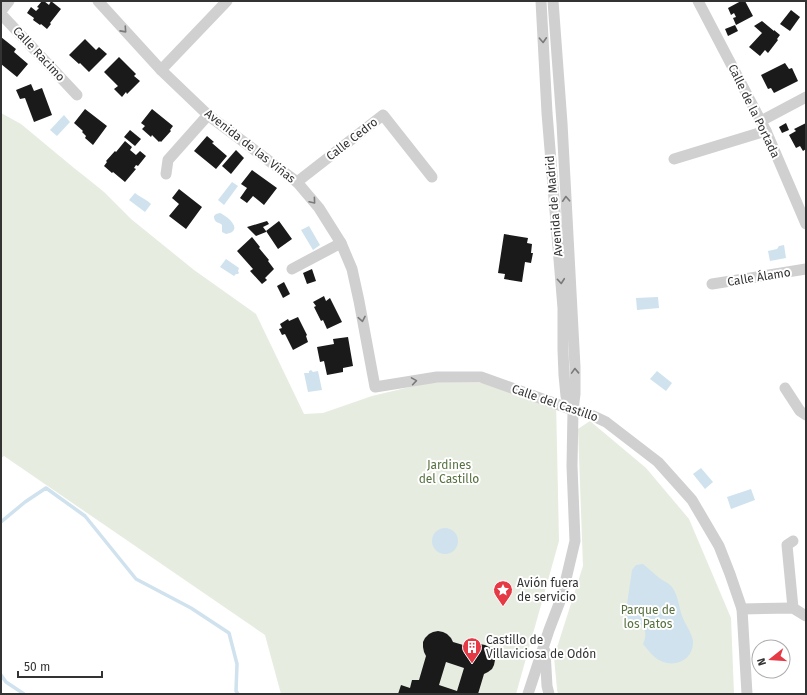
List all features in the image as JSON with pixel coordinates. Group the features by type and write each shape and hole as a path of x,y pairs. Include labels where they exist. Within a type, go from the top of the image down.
{"street":[{"path":"1,11 9,1"},
{"name":"Avenida de las Viñas","path":"98,1 161,70 208,115 297,182 319,208 341,243 352,269 375,387"},
{"path":"161,70 227,1"},
{"name":"Avenida de Madrid","path":"541,1 547,113 563,308 564,375 568,404 573,410"},
{"name":"Avenida de Madrid","path":"528,694 562,596 575,541 572,466 575,367 562,123 553,1"},
{"name":"Calle de la Portada","path":"698,1 763,126 806,224"},
{"name":"Calle Racimo","path":"1,14 77,95"},
{"path":"674,159 763,126 806,97"},
{"path":"166,174 168,160 208,115"},
{"name":"Calle Cedro","path":"297,182 383,115 432,177"},
{"path":"292,269 341,243"},
{"name":"Calle Álamo","path":"712,284 806,269"},
{"name":"Calle del Castillo","path":"375,387 437,377 481,377 573,410 587,413 606,422 658,462 692,500 719,546 730,574 742,609 747,694"},
{"path":"785,388 800,411 806,415"},
{"path":"793,541 787,545 793,608"},
{"path":"742,609 793,608 806,616"},
{"path":"544,646 549,694"}],"green space":[{"name":"Jardines del Castillo","path":"1,113 21,124 104,192 131,219 194,270 256,314 304,414 323,413 372,396 431,382 483,383 556,400 559,541 516,694 281,694 265,635 4,456 1,458"},
{"name":"Parque de los Patos","path":"590,421 646,468 689,519 731,618 734,694 558,694 554,657 583,566 578,429"}],"water":[{"path":"64,115 70,122 57,136 50,130"},
{"path":"232,182 238,186 224,205 218,200"},
{"path":"135,193 151,204 145,212 129,200"},
{"path":"220,213 231,221 234,230 226,234 222,232 222,225 215,221 214,218 216,214"},
{"path":"309,226 320,245 313,250 301,230"},
{"path":"784,245 786,258 770,261 768,251 777,249 779,246"},
{"path":"226,259 239,268 238,274 234,276 220,267"},
{"path":"658,297 659,308 637,310 636,298"},
{"path":"311,370 313,372 318,371 322,390 308,392 304,373 309,373"},
{"path":"657,371 672,383 666,391 650,379"},
{"path":"701,468 713,482 705,489 693,474"},
{"path":"751,489 755,500 731,509 727,497"},
{"path":"445,528 454,532 458,541 454,550 445,554 436,550 432,541 436,532"},
{"path":"643,564 672,587 677,597 682,616 691,635 693,647 691,653 683,660 678,662 667,663 656,658 643,644 645,639 645,631 643,627 636,622 627,622 626,611 632,570 636,565"}],"building":[{"path":"42,1 49,5 51,1 61,9 47,29 33,20 34,18 27,13 31,7 36,11 39,8 37,7"},
{"path":"741,1 745,1 753,16 736,25 733,18 736,17 734,13 731,15 728,8"},
{"path":"791,10 800,17 790,31 780,24"},
{"path":"762,21 780,35 768,53 765,50 760,56 749,47 762,33 754,26"},
{"path":"735,25 738,31 728,36 725,29"},
{"path":"1,37 16,49 14,52 28,64 17,77 1,64"},
{"path":"85,39 96,50 99,47 107,54 89,72 69,55"},
{"path":"119,57 136,74 134,76 140,81 122,97 114,89 118,86 104,72"},
{"path":"785,63 789,69 792,68 798,81 774,93 771,88 768,89 761,75"},
{"path":"31,84 34,91 42,88 52,115 34,122 25,98 20,99 16,90"},
{"path":"85,109 107,126 93,145 85,138 86,136 82,132 83,131 74,123"},
{"path":"152,109 173,126 170,130 171,131 161,142 159,142 152,135 151,137 142,129 145,126 141,123"},
{"path":"786,123 789,130 782,133 779,127"},
{"path":"806,123 806,149 803,151 800,146 796,148 789,135 796,131 794,129"},
{"path":"130,130 141,139 135,146 124,137"},
{"path":"207,136 214,142 212,143 227,156 216,169 194,151"},
{"path":"125,141 132,147 130,150 136,155 140,151 146,156 138,166 136,165 134,168 136,169 125,182 104,166 107,162 106,161"},
{"path":"236,150 244,158 231,174 222,166"},
{"path":"252,170 277,188 264,205 253,196 247,203 240,198 247,188 241,184"},
{"path":"179,189 202,207 186,229 169,216 179,204 172,198"},
{"path":"267,221 269,224 263,227 266,231 256,236 247,227"},
{"path":"279,221 292,239 278,249 266,231"},
{"path":"504,234 528,238 527,243 532,244 531,253 533,253 531,263 525,262 522,282 504,279 505,274 498,273"},
{"path":"252,237 274,269 265,278 267,280 262,284 250,271 253,269 237,251"},
{"path":"312,269 316,281 307,284 303,273"},
{"path":"284,282 290,294 283,298 277,286"},
{"path":"324,296 326,301 330,298 342,322 327,329 323,320 321,321 314,307 316,306 313,302"},
{"path":"298,317 307,335 308,342 293,350 285,334 282,335 279,329 282,328 280,324 288,319 289,321"},
{"path":"348,337 353,366 343,368 343,372 327,375 324,361 320,362 317,347 334,344 333,339"},
{"name":"Castillo de Villaviciosa de Odón","path":"438,631 447,634 453,642 470,647 480,644 485,645 492,650 495,655 494,665 492,669 484,674 478,694 398,694 401,685 410,688 412,680 419,680 426,656 423,642 429,634","holes":["446,662 464,668 457,691 439,685"]}],"waterway":[{"path":"1,522 25,502 46,488 85,516 136,579 191,608 229,633 237,664 236,691 238,694"},
{"path":"1,675 6,682 24,694"}],"place":[{"name":"Avión fuera de servicio","path":"503,607"},
{"name":"Castillo de Villaviciosa de Odón","path":"472,664"}]}
